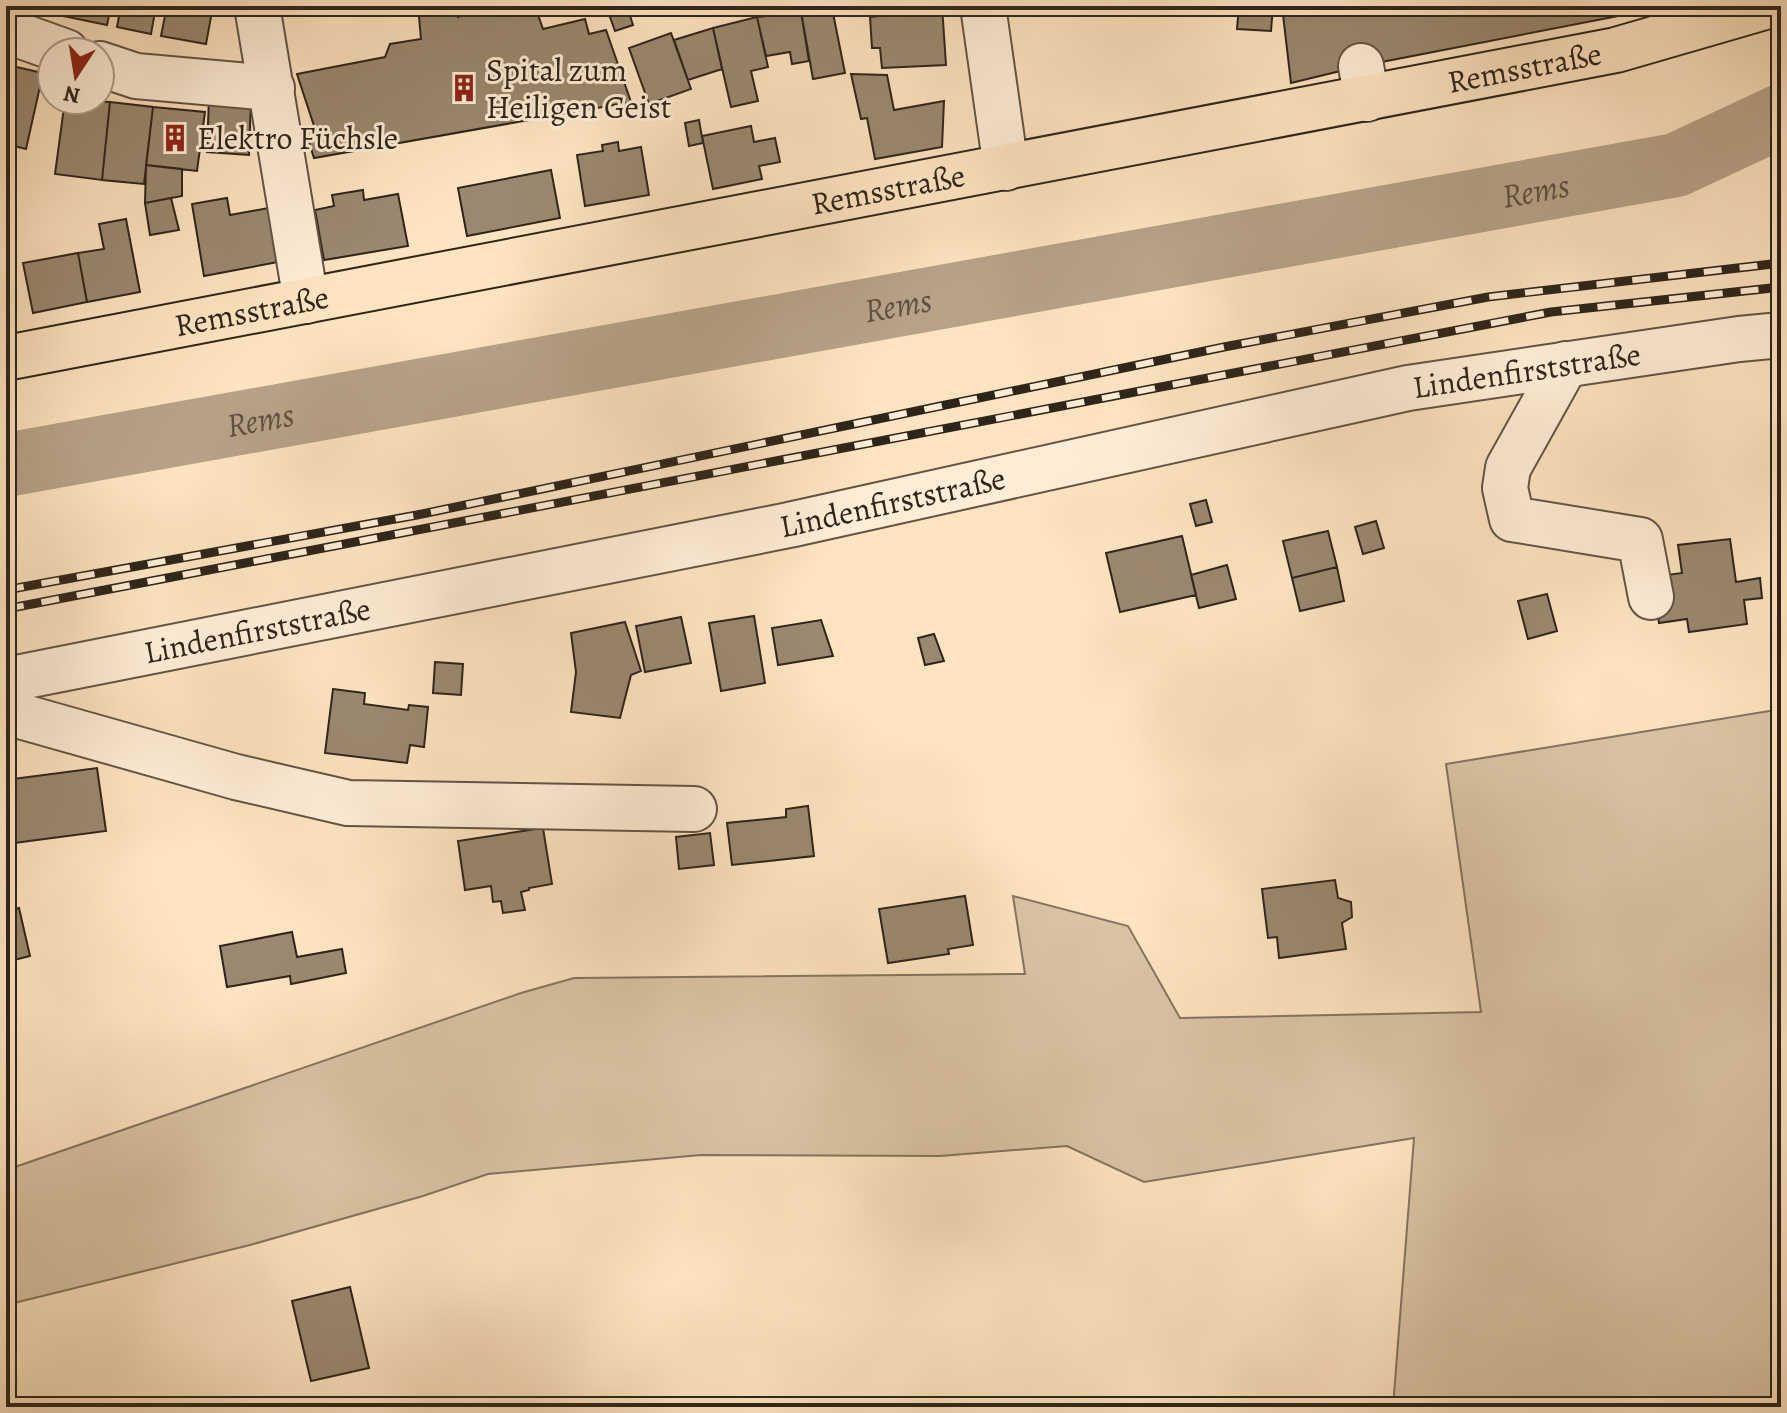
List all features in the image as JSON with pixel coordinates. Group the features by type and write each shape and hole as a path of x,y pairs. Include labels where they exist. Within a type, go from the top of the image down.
{"main road":[{"name":"Remsstraße","path":"6,358 1006,168 1364,83 1616,50 1768,6"}],"street":[{"path":"983,6 1006,168"},
{"path":"259,18 306,301"},
{"path":"6,26 16,34 36,41"},
{"path":"116,69 136,76 272,88"},
{"name":"Lindenfirststraße","path":"6,680 789,525 1408,388 1781,335"},
{"path":"1566,364 1508,468 1505,488 1512,519 1640,540 1651,597"},
{"path":"6,712 236,777 348,803 694,809"}],"shaded area":[{"path":"1781,98 1781,149 1751,151 1676,165 1751,113"},
{"path":"1781,709 1781,1407 1393,1407 1414,1138 1144,1182 1067,1146 940,1156 701,1155 488,1174 423,1196 250,1245 6,1305 6,1170 521,993 574,978 1025,974 1013,896 1128,926 1180,1018 1481,1012 1446,764"}],"building":[{"path":"65,6 111,6 107,25 63,16"},
{"path":"121,6 156,6 151,34 117,27"},
{"path":"167,6 213,6 206,44 161,36"},
{"name":"Spital zum Heiligen Geist","path":"418,6 458,6 458,17 494,6 535,6 543,29 585,19 589,34 606,30 631,102 314,158 306,133 315,129 297,74 385,57 390,44 421,39"},
{"path":"606,6 627,6 633,25 615,31"},
{"path":"878,6 942,6 946,65 882,68 880,48 872,48 870,17 879,16"},
{"path":"1239,6 1273,6 1271,31 1237,29"},
{"path":"1282,6 1670,6 1361,66 1291,83"},
{"path":"832,8 845,73 813,79 801,12"},
{"path":"801,12 809,61 792,64 790,52 766,56 757,17"},
{"path":"757,17 768,67 751,71 758,101 731,107 713,28"},
{"path":"713,28 722,69 688,80 674,40"},
{"path":"671,33 691,89 649,104 629,48"},
{"path":"12,66 36,71 36,104 26,149 6,144 6,90"},
{"path":"851,74 887,75 894,110 944,101 942,147 875,159 867,118 861,119"},
{"path":"209,97 251,99 249,155 207,152"},
{"path":"116,103 153,107 144,184 102,180 109,116 116,116"},
{"name":"Elektro Füchsle","path":"153,107 205,112 197,171 146,165"},
{"path":"63,116 109,116 102,180 55,174"},
{"path":"699,120 703,143 689,146 685,123"},
{"path":"751,126 754,142 775,138 780,162 759,166 762,179 713,189 702,136"},
{"path":"618,142 619,151 641,147 649,195 585,206 577,155 603,151 602,145"},
{"path":"146,165 182,169 182,196 145,203"},
{"path":"551,170 560,218 467,236 458,188"},
{"path":"363,190 364,200 398,194 408,246 324,260 315,210 334,206 332,195"},
{"path":"171,198 179,230 150,235 145,203"},
{"path":"227,198 230,215 269,208 278,262 204,276 192,204"},
{"path":"126,219 140,292 87,302 78,253 104,249 99,224"},
{"path":"78,253 87,302 33,313 23,263"},
{"path":"1206,500 1212,522 1196,526 1190,504"},
{"path":"1376,521 1384,548 1363,554 1355,527"},
{"path":"1328,531 1337,567 1292,578 1283,541"},
{"path":"1182,536 1196,595 1120,612 1106,553"},
{"path":"1730,539 1736,582 1760,578 1762,598 1744,600 1747,624 1689,632 1687,619 1659,623 1653,577 1682,573 1678,545"},
{"path":"1227,565 1236,599 1199,608 1191,575"},
{"path":"1337,567 1344,601 1300,611 1292,578"},
{"path":"1547,594 1557,631 1528,639 1518,601"},
{"path":"754,616 765,683 721,691 709,623"},
{"path":"681,617 691,663 645,672 636,626"},
{"path":"821,620 833,656 778,665 772,628"},
{"path":"625,622 641,671 631,675 620,718 571,712 576,672 571,633"},
{"path":"934,634 944,661 925,665 918,638"},
{"path":"435,662 463,664 461,695 433,693"},
{"path":"333,689 365,693 364,704 408,710 409,705 428,707 424,747 410,745 407,763 325,753"},
{"path":"97,768 106,831 6,844 6,780"},
{"path":"808,806 814,856 732,865 727,823 786,817 786,809"},
{"path":"543,828 552,884 521,892 525,910 503,913 501,901 493,902 491,886 465,890 458,841"},
{"path":"710,833 714,865 679,869 676,837"},
{"path":"1335,880 1338,898 1351,902 1352,917 1342,923 1346,949 1279,958 1277,937 1268,938 1262,889"},
{"path":"965,896 973,945 948,949 949,954 888,963 879,909"},
{"path":"19,908 30,956 6,962 6,911"},
{"path":"292,932 297,957 342,949 346,973 291,984 290,976 227,987 220,946"},
{"path":"350,1287 369,1368 311,1381 292,1301"}],"waterway":[{"name":"Rems","path":"6,465 1676,165 1781,116"}],"railway":[{"path":"6,590 417,515 1224,347 1488,297 1781,263"},
{"path":"6,609 1551,312 1781,287"}],"place":[{"name":"Spital zum Heiligen Geist","path":"464,88"},
{"name":"Elektro Füchsle","path":"175,138"}]}
